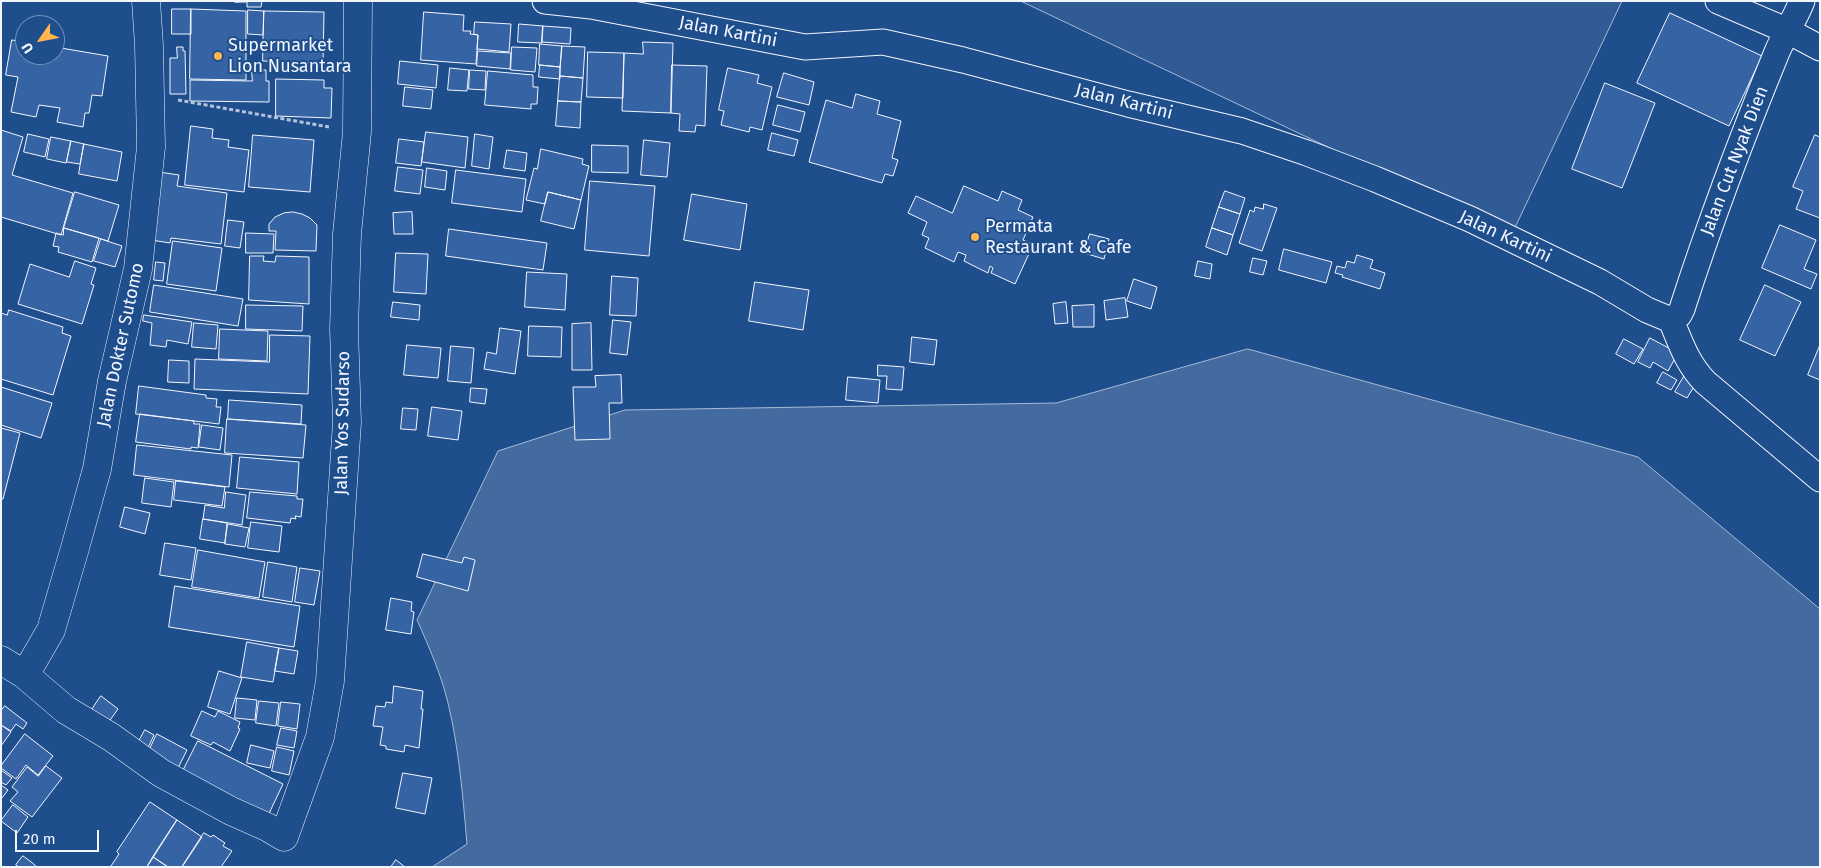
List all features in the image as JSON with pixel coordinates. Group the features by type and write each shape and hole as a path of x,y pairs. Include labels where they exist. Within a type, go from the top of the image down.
{"street":[{"name":"Jalan Dokter Sutomo","path":"25,674 52,630 97,469 112,381 138,269 151,146 151,96 146,1"},
{"name":"Jalan Yos Sudarso","path":"25,674 66,710 110,737 161,773 230,812 267,827 284,837 320,737 330,681 347,422 344,328 347,234 357,132 358,1"},
{"name":"Jalan Kartini","path":"545,1 592,4 805,47 883,42 963,60 1128,104 1242,131 1375,178 1470,219 1600,282 1647,310 1671,320"},
{"path":"1718,1 1788,31 1820,48"},
{"name":"Jalan Cut Nyak Dien","path":"1671,320 1679,315 1682,309 1730,170 1778,50 1802,1"},
{"path":"1671,320 1686,358 1705,382 1820,479"},
{"path":"1,660 25,674"}],"path":[{"path":"151,96 357,132"}],"shaded area":[{"path":"1021,1 1622,1 1512,234"},
{"path":"1248,349 1638,457 1820,609 1820,867 432,867 467,844 458,755 452,720 438,671 417,620 498,451 625,410 1056,403"}],"building":[{"path":"262,1 261,7 247,7 247,2 235,2"},
{"path":"172,9 191,9 191,34 172,34"},
{"name":"Supermarket Lion Nusantara","path":"191,9 246,11 246,80 190,79"},
{"path":"248,10 264,11 263,35 248,34"},
{"path":"264,11 324,12 323,63 263,61"},
{"path":"424,12 464,15 463,31 471,31 470,34 478,35 476,64 421,60"},
{"path":"1670,13 1762,56 1729,126 1637,83"},
{"path":"475,22 511,24 509,52 477,49 478,35 474,34"},
{"path":"519,24 543,26 542,43 518,42"},
{"path":"543,26 571,28 570,44 542,42"},
{"path":"12,40 15,40 15,65 65,65 65,49 108,56 102,96 92,95 89,113 85,113 83,127 57,122 60,108 39,105 36,117 11,112 18,77 6,75"},
{"path":"643,42 673,43 671,113 622,111 624,53 643,54"},
{"path":"540,44 562,46 560,67 539,65"},
{"path":"562,46 585,47 583,78 560,76"},
{"path":"177,47 183,47 183,51 185,51 186,94 170,94 170,58 177,58"},
{"path":"512,47 537,48 535,72 511,70"},
{"path":"478,51 511,53 510,69 477,66"},
{"path":"588,52 624,53 623,98 587,97"},
{"path":"400,61 438,65 436,88 398,84"},
{"path":"540,65 560,67 560,79 539,77"},
{"path":"672,65 707,66 705,126 696,125 695,132 679,131 680,114 671,113"},
{"path":"450,68 469,70 467,91 448,90"},
{"path":"728,68 759,75 757,83 772,87 762,130 750,127 749,132 721,125 724,111 719,110"},
{"path":"252,70 266,70 266,81 269,81 269,102 190,101 190,80 252,81"},
{"path":"470,70 486,71 485,90 469,89"},
{"path":"488,71 533,75 533,87 538,87 537,104 531,104 531,109 485,105"},
{"path":"784,73 814,82 809,105 777,97"},
{"path":"560,76 583,78 581,102 558,101"},
{"path":"276,79 324,80 324,88 332,88 331,118 276,116"},
{"path":"1605,83 1655,103 1622,188 1572,169"},
{"path":"405,87 433,90 431,109 403,106"},
{"path":"856,94 880,101 877,114 901,121 892,158 898,160 893,176 885,174 882,183 809,162 826,100 852,108"},
{"path":"558,101 581,102 580,128 556,126"},
{"path":"778,105 805,112 800,132 773,125"},
{"path":"191,126 213,129 212,138 229,140 228,147 249,150 244,192 185,185"},
{"path":"1,130 23,137 12,175 73,193 61,235 1,217"},
{"path":"426,132 468,137 465,168 422,162"},
{"path":"772,133 798,140 794,156 768,150"},
{"path":"28,134 49,139 45,157 24,152"},
{"path":"475,134 493,137 489,169 472,166"},
{"path":"253,135 314,140 310,192 249,187"},
{"path":"1815,135 1820,137 1820,218 1796,209 1803,191 1793,187"},
{"path":"51,137 71,141 66,163 47,159"},
{"path":"399,139 424,142 421,166 396,163"},
{"path":"644,140 670,143 667,177 641,175"},
{"path":"71,141 84,144 80,164 67,162"},
{"path":"84,144 122,152 117,181 79,174"},
{"path":"592,145 628,146 628,173 592,172"},
{"path":"541,149 583,159 582,164 589,166 581,200 548,192 545,204 526,200 534,168 537,169"},
{"path":"507,150 527,153 525,171 504,168"},
{"path":"398,167 423,170 420,194 395,191"},
{"path":"427,168 447,171 445,190 425,187"},
{"path":"456,170 526,179 522,212 452,203"},
{"path":"159,172 179,175 177,186 227,193 221,244 171,238 170,243 151,240"},
{"path":"590,181 655,186 649,256 585,250"},
{"name":"Permata Restaurant & Cafe","path":"964,186 998,201 1002,191 1022,200 1018,210 1033,217 1023,240 1033,245 1015,284 991,273 993,268 990,266 988,273 964,261 966,255 958,252 954,262 925,248 929,238 922,235 927,222 908,213 916,196 952,213"},
{"path":"1225,191 1245,198 1240,214 1219,207"},
{"path":"75,192 119,205 108,241 64,228"},
{"path":"548,192 581,200 574,229 541,221"},
{"path":"692,194 747,204 740,250 684,240"},
{"path":"1264,204 1277,208 1262,251 1239,243 1250,210 1254,212 1255,207 1263,209"},
{"path":"1219,207 1240,214 1233,235 1212,228"},
{"path":"293,212 310,218 317,225 316,251 275,250 276,231 269,231 269,224 275,217"},
{"path":"412,212 413,234 394,234 393,213"},
{"path":"228,220 244,222 240,248 225,246"},
{"path":"1780,225 1816,240 1804,269 1817,274 1811,289 1762,268"},
{"path":"64,228 99,238 92,262 58,252 59,247 53,246 56,233 63,235"},
{"path":"1212,228 1233,235 1227,255 1206,247"},
{"path":"449,229 547,243 543,270 446,256"},
{"path":"246,233 274,234 273,253 246,253"},
{"path":"1090,234 1109,239 1104,259 1084,253"},
{"path":"101,239 122,246 115,267 94,261"},
{"path":"173,241 222,248 216,291 167,284"},
{"path":"1284,249 1332,262 1326,283 1279,270"},
{"path":"396,253 428,254 426,294 394,292"},
{"path":"1357,255 1373,260 1370,268 1385,273 1380,289 1335,273 1337,266 1345,268 1347,261 1354,263"},
{"path":"250,256 264,256 263,261 275,262 276,256 309,257 309,304 249,300"},
{"path":"1253,258 1267,261 1263,275 1250,272"},
{"path":"75,261 96,268 91,284 94,285 82,324 18,304 30,264 69,277"},
{"path":"1198,261 1212,264 1210,279 1195,276"},
{"path":"156,262 165,263 163,281 154,280"},
{"path":"527,272 567,274 565,310 525,307"},
{"path":"612,276 638,278 636,316 610,315"},
{"path":"1134,279 1157,287 1151,309 1127,301"},
{"path":"755,282 809,290 803,330 749,321"},
{"path":"154,285 243,299 238,326 150,312"},
{"path":"1765,285 1801,302 1775,356 1740,340"},
{"path":"1125,298 1128,317 1106,320 1104,301"},
{"path":"393,302 420,305 419,320 391,317"},
{"path":"1066,302 1068,323 1055,324 1053,304"},
{"path":"246,305 303,306 302,331 246,329"},
{"path":"1094,305 1094,327 1073,327 1072,306"},
{"path":"9,310 63,327 62,333 71,336 53,395 1,379 1,313 7,315"},
{"path":"144,315 192,322 188,344 167,340 166,347 150,345 152,323 143,321"},
{"path":"613,320 631,322 627,355 610,353"},
{"path":"194,323 218,325 216,349 192,347"},
{"path":"591,323 592,370 572,370 572,324"},
{"path":"529,326 562,327 561,357 528,356"},
{"path":"500,328 521,331 515,374 484,369 487,352 496,354"},
{"path":"220,329 268,331 267,361 219,359"},
{"path":"270,335 310,336 308,394 194,389 195,359 269,362"},
{"path":"912,337 937,340 934,365 910,362"},
{"path":"1650,338 1678,353 1668,371 1653,362 1650,368 1638,362"},
{"path":"1624,339 1643,349 1634,364 1616,354"},
{"path":"407,345 441,348 438,378 404,375"},
{"path":"1820,345 1820,380 1808,375"},
{"path":"451,346 474,348 471,383 448,381"},
{"path":"169,360 189,361 189,383 168,382"},
{"path":"878,365 904,367 902,390 886,389 887,376 878,376"},
{"path":"1663,372 1677,380 1671,390 1657,383"},
{"path":"1686,373 1698,380 1687,398 1675,392"},
{"path":"621,375 622,403 609,403 610,439 575,440 573,387 596,387 595,376"},
{"path":"848,377 880,380 878,403 846,400"},
{"path":"139,386 206,395 206,398 217,399 216,407 221,407 219,424 136,414"},
{"path":"1,387 52,403 41,438 1,425"},
{"path":"471,388 487,389 485,404 470,402"},
{"path":"229,400 302,405 301,424 228,419"},
{"path":"432,407 462,411 458,440 428,436"},
{"path":"403,408 418,409 416,430 401,429"},
{"path":"140,414 194,421 194,424 200,424 198,448 191,447 191,449 136,442"},
{"path":"227,419 306,425 303,458 225,453"},
{"path":"202,425 223,428 220,450 199,447"},
{"path":"1,428 20,433 3,499 1,499"},
{"path":"137,445 232,455 229,487 134,475"},
{"path":"240,457 299,462 297,494 237,488"},
{"path":"145,478 174,482 171,507 142,503"},
{"path":"176,481 225,487 222,506 174,500"},
{"path":"226,492 246,495 242,525 203,519 205,505 224,508"},
{"path":"250,492 297,496 297,499 303,499 301,517 295,516 296,519 291,518 290,523 247,518"},
{"path":"125,507 150,513 145,534 120,527"},
{"path":"203,519 227,523 225,543 200,539"},
{"path":"251,522 282,526 279,552 248,548"},
{"path":"228,524 249,528 245,547 225,544"},
{"path":"165,543 196,548 191,580 160,575"},
{"path":"198,550 265,562 259,598 192,587"},
{"path":"423,554 462,563 464,557 475,560 468,591 417,577"},
{"path":"268,562 297,567 292,602 263,597"},
{"path":"300,568 320,571 314,605 295,602"},
{"path":"175,586 300,606 294,647 169,627"},
{"path":"391,598 412,602 411,611 414,612 411,634 386,630"},
{"path":"247,642 279,648 273,682 241,677"},
{"path":"279,648 298,651 294,674 275,671"},
{"path":"219,671 242,678 230,714 208,707"},
{"path":"394,686 423,691 419,748 405,745 404,752 386,749 386,746 380,745 383,727 373,726 376,706 385,707 386,702 392,703"},
{"path":"101,696 118,709 108,723 91,711"},
{"path":"237,698 257,700 255,720 235,718"},
{"path":"259,701 279,703 276,726 256,723"},
{"path":"281,702 300,704 297,729 278,726"},
{"path":"5,706 27,723 23,729 16,724 11,731 1,725 1,711"},
{"path":"202,711 215,717 218,711 240,722 238,728 240,729 230,751 213,742 211,745 191,736"},
{"path":"1,725 11,732 1,746"},
{"path":"281,728 297,731 294,748 277,745"},
{"path":"145,730 154,735 147,750 137,745"},
{"path":"25,734 53,756 38,775 26,765 16,779 1,768 1,766"},
{"path":"157,734 187,750 178,768 148,753"},
{"path":"198,741 283,784 264,824 178,781"},
{"path":"251,745 274,751 270,768 247,763"},
{"path":"277,747 294,751 289,775 272,771"},
{"path":"46,766 62,778 32,817 10,801 18,792 12,787 27,767 38,776"},
{"path":"1,770 12,778 6,785 1,782"},
{"path":"403,773 432,778 425,814 396,808"},
{"path":"1,785 8,790 2,798 1,797"},
{"path":"150,802 177,820 147,867 111,866 119,854 117,852"},
{"path":"13,805 28,817 17,833 1,821"},
{"path":"177,820 202,837 182,867 168,867 153,857"},
{"path":"204,833 211,837 213,835 225,843 223,846 232,851 221,867 182,867"},
{"path":"23,856 37,867 19,867 16,865"},
{"path":"153,857 168,867 147,867"},
{"path":"396,860 405,867 391,867"}],"place":[{"name":"Supermarket Lion Nusantara","path":"218,56"},
{"name":"Permata Restaurant & Cafe","path":"975,237"}]}
